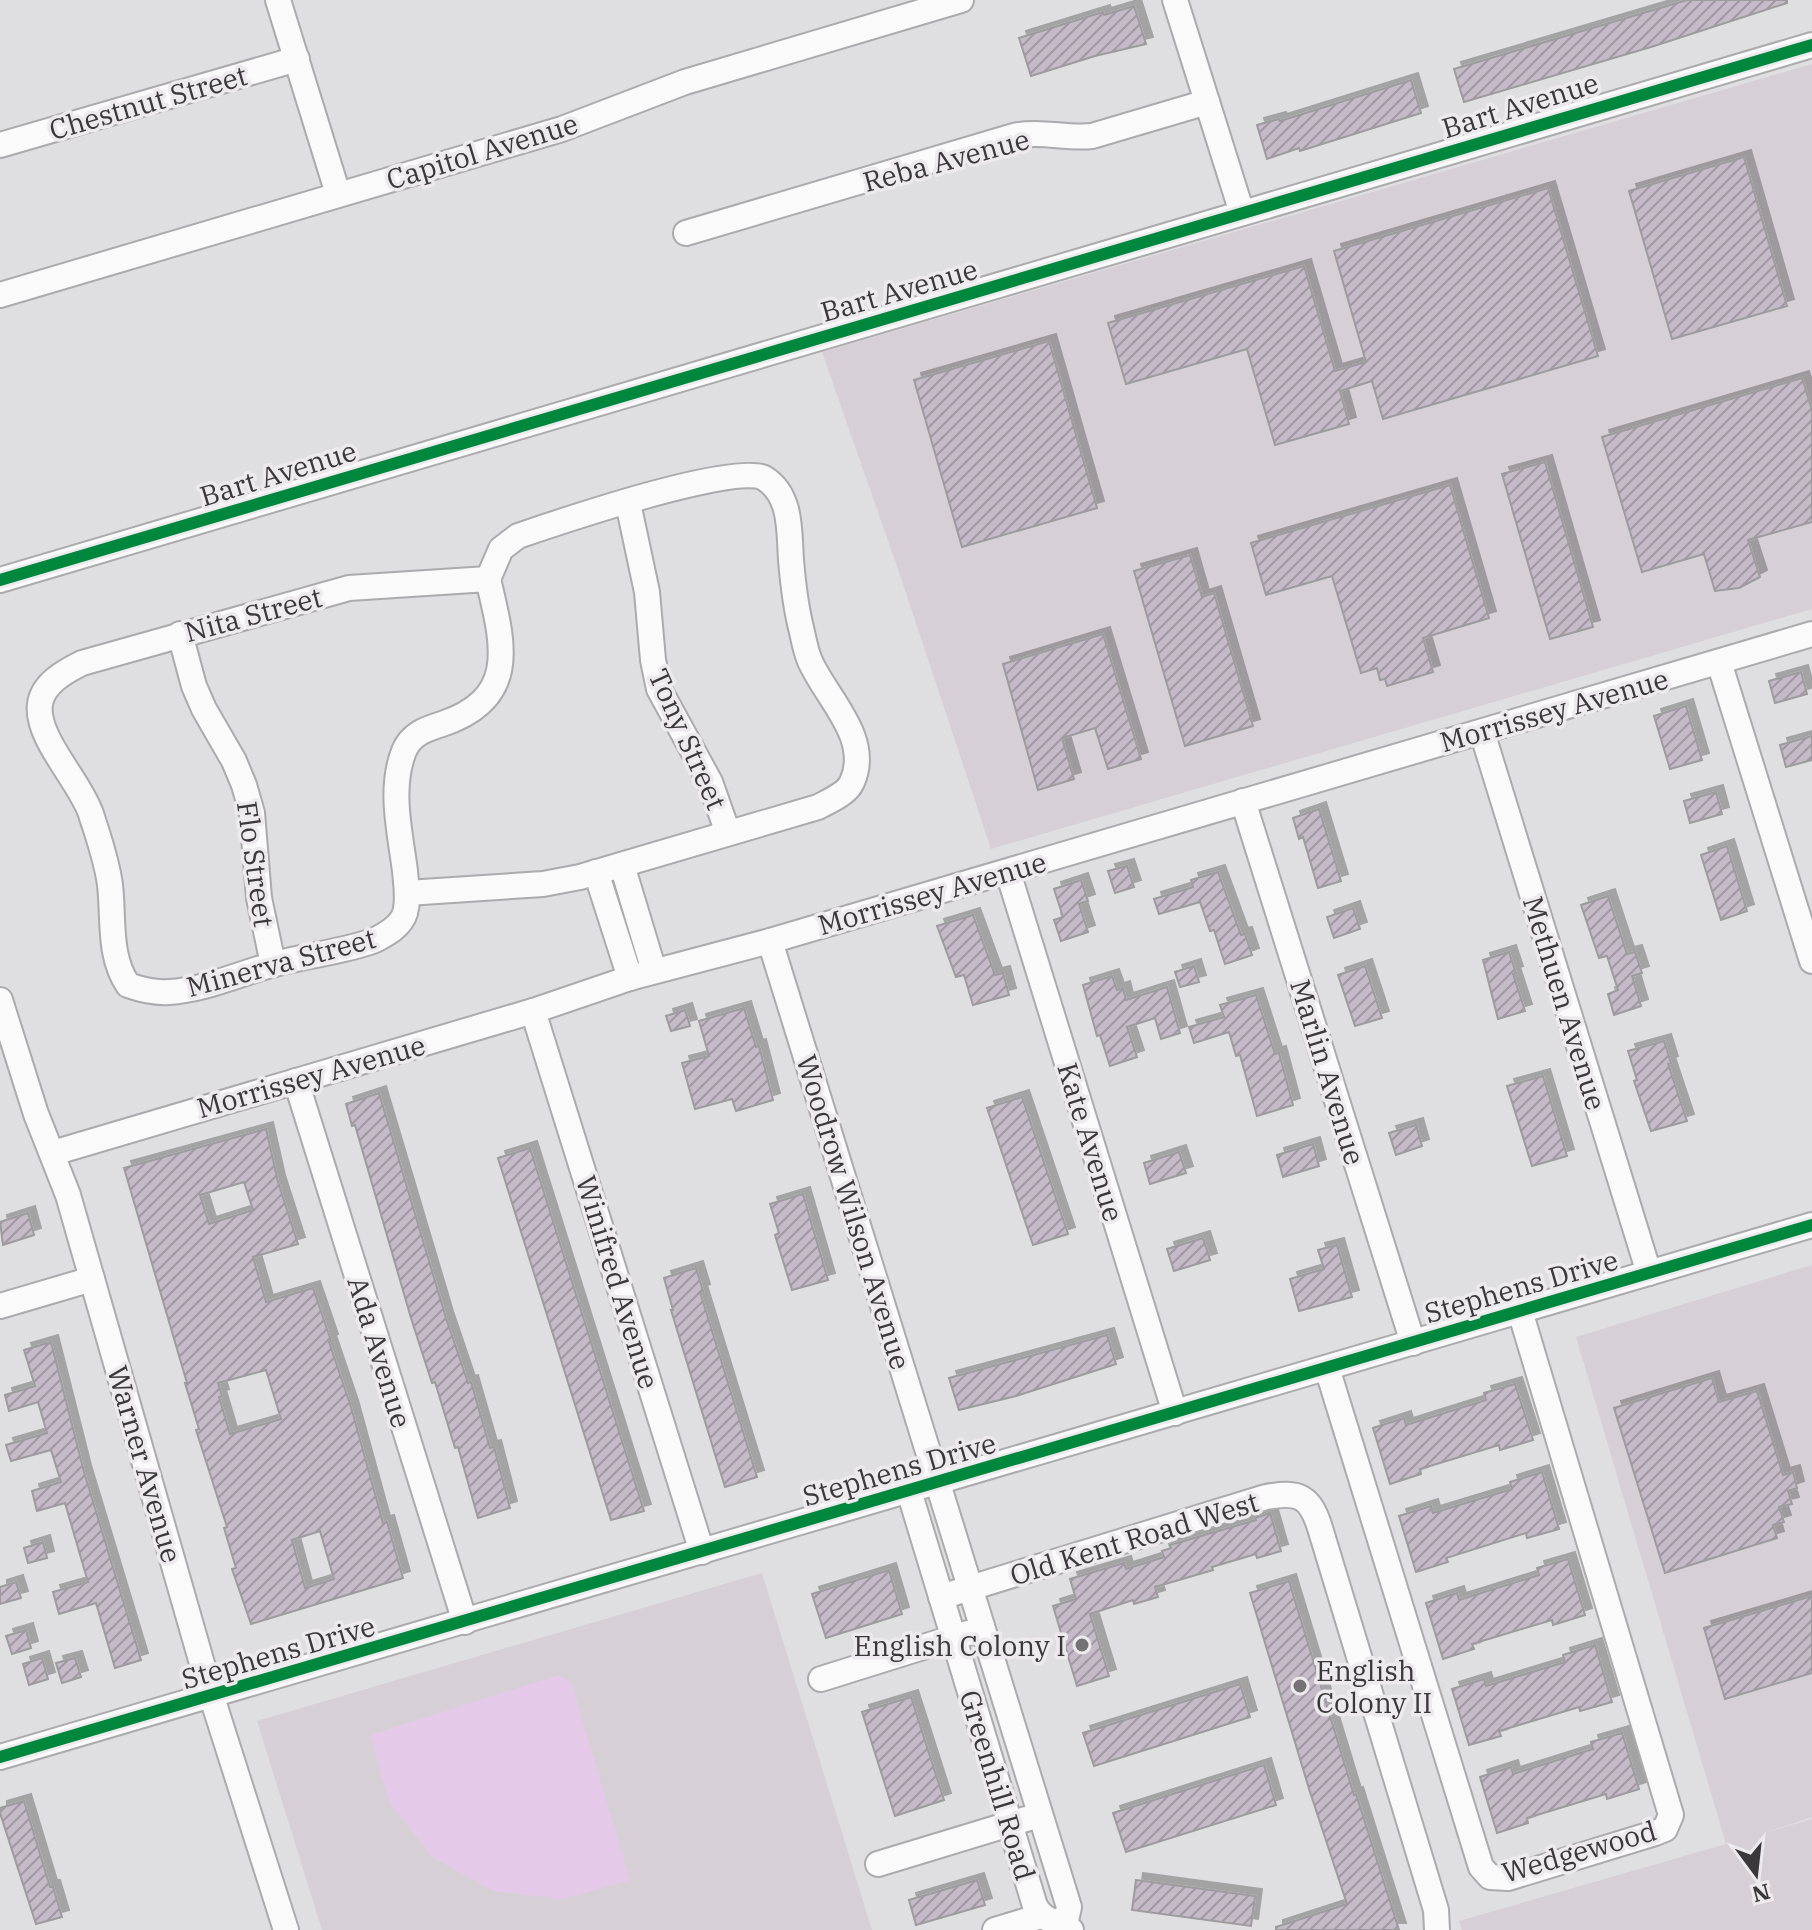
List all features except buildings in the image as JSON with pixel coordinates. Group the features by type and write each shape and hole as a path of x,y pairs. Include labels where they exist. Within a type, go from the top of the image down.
{"street":[{"path":"278,0 338,194"},
{"name":"Capitol Avenue","path":"0,295 562,129 685,82 961,0"},
{"path":"1175,0 1242,213"},
{"name":"Bart Avenue","path":"0,580 1812,45"},
{"name":"Chestnut Street","path":"0,145 297,59"},
{"name":"Reba Avenue","path":"686,233 1014,136 1092,136 1207,102"},
{"path":"734,476 761,476 778,489 787,510 796,601 810,661 851,731 856,757 852,784 818,807 596,872 543,884 407,893 396,798 400,765 407,745 414,738 422,731 460,718 473,710 500,674 500,634 488,579 501,549 518,536 628,503 682,486 734,476"},
{"name":"Tony Street","path":"628,503 647,592 659,689 710,782 728,833"},
{"name":"Nita Street","path":"128,985 117,964 110,883 90,810 77,783 50,742 43,724 40,704 49,686 63,673 82,663 349,588 488,579"},
{"name":"Flo Street","path":"180,634 194,686 239,773 252,813 260,910 273,964"},
{"name":"Morrissey Avenue","path":"53,1153 533,1011 630,978 1008,872 1812,634"},
{"path":"1719,662 1812,961"},
{"name":"Methuen Avenue","path":"1482,732 1649,1273"},
{"name":"Marlin Avenue","path":"1243,801 1413,1343"},
{"path":"622,865 654,971"},
{"path":"596,872 630,978"},
{"name":"Kate Avenue","path":"1008,872 1175,1413"},
{"name":"Minerva Street","path":"128,985 146,991 172,992 373,940 401,923 407,893"},
{"name":"Woodrow Wilson Avenue","path":"770,941 938,1482"},
{"name":"Warner Avenue","path":"0,1000 36,1114 53,1153 92,1279 212,1696 286,1930"},
{"name":"Winifred Avenue","path":"533,1011 702,1552"},
{"name":"Ada Avenue","path":"296,1081 465,1622"},
{"name":"Stephens Drive","path":"0,1757 1812,1225"},
{"path":"0,1306 92,1279"},
{"name":"Wedgewood","path":"1327,1368 1481,1867 1490,1877 1508,1878 1655,1833 1665,1829 1671,1815 1520,1311"},
{"name":"Greenhill Road","path":"909,1491 1035,1906 1041,1916 1068,1927 1069,1907 938,1482"},
{"name":"Old Kent Road West","path":"941,1597 1266,1497 1286,1494 1300,1497 1315,1511 1436,1910 1437,1930"},
{"path":"821,1679 982,1629"},
{"path":"878,1864 1039,1814"},
{"path":"995,1930 1041,1916"}],"shaded area":[{"path":"1812,64 1812,609 991,849 822,352"},
{"path":"1812,1265 1812,1817 1757,1835 1812,1819 1812,1930 1462,1930 1459,1921 1726,1844 1576,1337"},
{"path":"762,1573 872,1930 322,1930 257,1721"},
{"path":"559,1675 571,1682 630,1880 562,1899 493,1891 432,1857 389,1802 370,1735"}],"cycle path":[{"path":"0,580 1812,45"},
{"path":"0,1757 1812,1225"}],"place":[{"name":"English Colony I","path":"1082,1645"},
{"name":"English Colony II","path":"1300,1686"}]}
